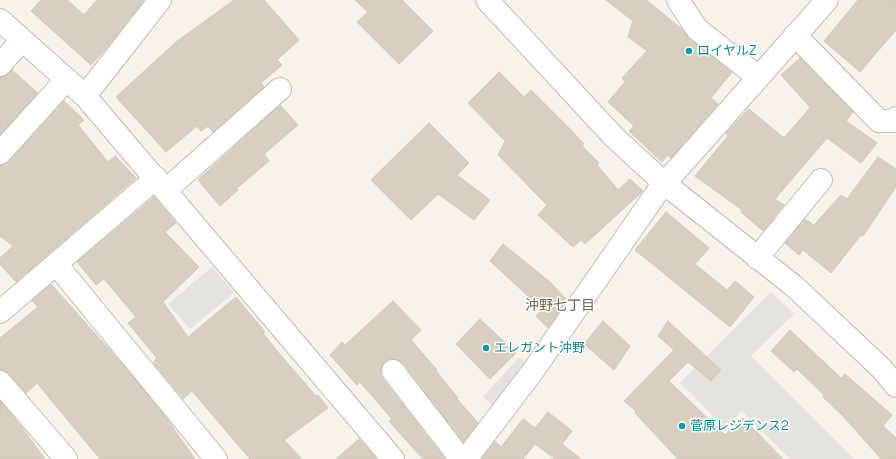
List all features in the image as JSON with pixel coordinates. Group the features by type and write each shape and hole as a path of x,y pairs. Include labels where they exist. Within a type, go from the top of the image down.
{"street":[{"path":"86,96 160,0"},
{"path":"486,0 614,137 664,183 795,287 882,369 896,386"},
{"path":"678,0 697,29 758,77"},
{"path":"466,459 533,371 664,183 827,0"},
{"path":"0,20 86,96 393,459"},
{"path":"795,35 879,121 894,121 896,118"},
{"path":"0,65 22,40"},
{"path":"0,153 67,80"},
{"path":"0,312 56,264 161,184 280,89"},
{"path":"757,258 821,180"},
{"path":"56,264 216,459"},
{"path":"393,371 461,459"},
{"path":"0,382 66,459"}],"shaded area":[{"path":"212,267 234,293 190,329 168,304"},
{"path":"771,292 794,314 751,356 854,459 790,459 742,411 725,428 680,383"},
{"path":"519,357 531,368 495,408 483,397"}],"building":[{"path":"41,0 67,0 84,15 97,0 144,0 91,65 31,11"},
{"path":"234,0 264,0 299,40 277,60 282,65 261,83 264,87 213,132 208,126 201,131 197,126 166,152 116,97 176,42"},
{"path":"355,0 402,0 433,31 399,64 357,22 368,12"},
{"path":"606,0 646,0 682,29 689,39 732,72 711,98 718,104 671,158 668,155 662,162 629,131 634,126 608,102 625,82 622,78 647,51 628,37 633,21"},
{"path":"858,0 896,0 896,30 860,72 824,41"},
{"path":"800,58 853,112 846,121 877,143 861,163 827,138 775,199 784,205 763,231 741,212 742,210 695,176 728,136 726,133 749,109 784,138 810,107 781,75"},
{"path":"12,70 38,93 0,134 0,77 4,77"},
{"path":"499,72 524,97 531,90 584,144 582,146 599,163 597,165 618,190 630,179 643,191 585,244 581,240 573,247 538,215 547,205 498,155 505,141 468,103"},
{"path":"64,101 84,120 78,125 108,162 115,156 136,178 16,282 0,264 0,258 13,246 0,236 0,165 9,161"},
{"path":"280,105 298,125 264,154 269,161 236,189 238,190 220,206 198,180"},
{"path":"429,123 469,163 457,175 490,200 474,220 438,194 411,220 371,180"},
{"path":"878,157 896,169 896,187 863,236 861,235 831,273 803,250 799,255 785,243 805,219 814,225 841,195 847,199"},
{"path":"154,197 176,223 165,232 199,267 163,302 188,337 236,297 265,332 263,333 277,351 316,396 318,395 328,408 284,440 302,459 250,459 192,391 183,399 153,362 157,358 128,323 136,317 104,279 96,285 77,262"},
{"path":"666,212 709,248 695,264 727,290 735,281 754,297 730,327 635,250"},
{"path":"503,244 550,282 567,300 548,328 536,316 542,309 490,261"},
{"path":"51,284 124,366 164,415 195,459 100,459 37,383 26,393 9,374 0,370 0,338 38,307 32,301"},
{"path":"393,301 421,330 411,340 437,370 436,371 458,398 457,399 478,423 463,442 403,363 392,359 385,361 381,372 383,379 445,459 423,459 389,421 392,419 360,382 357,385 330,355 342,342 345,345"},
{"name":"エレガント沖野","path":"480,319 516,353 490,379 456,344"},
{"path":"603,321 630,346 614,370 584,344"},
{"name":"菅原レジデンス2","path":"668,321 721,370 711,381 688,362 669,381 725,435 743,418 783,459 678,459 635,413 636,411 624,401 674,350 658,336"},
{"path":"790,330 841,378 845,374 892,415 883,426 896,438 896,459 881,459 844,417 823,397 824,395 797,369 794,372 771,351"},
{"path":"0,401 20,425 45,459 0,459"},
{"path":"548,412 572,431 562,444 581,459 555,459 535,444 523,459 482,459 495,441 501,447 523,419 535,428"},
{"path":"359,439 377,459 336,459"}],"place":[{"name":"ロイヤルZ","path":"689,51"},
{"name":"エレガント沖野","path":"486,348"},
{"name":"菅原レジデンス2","path":"682,426"}],"district":[{"name":"沖野七丁目","path":"560,306"}]}
